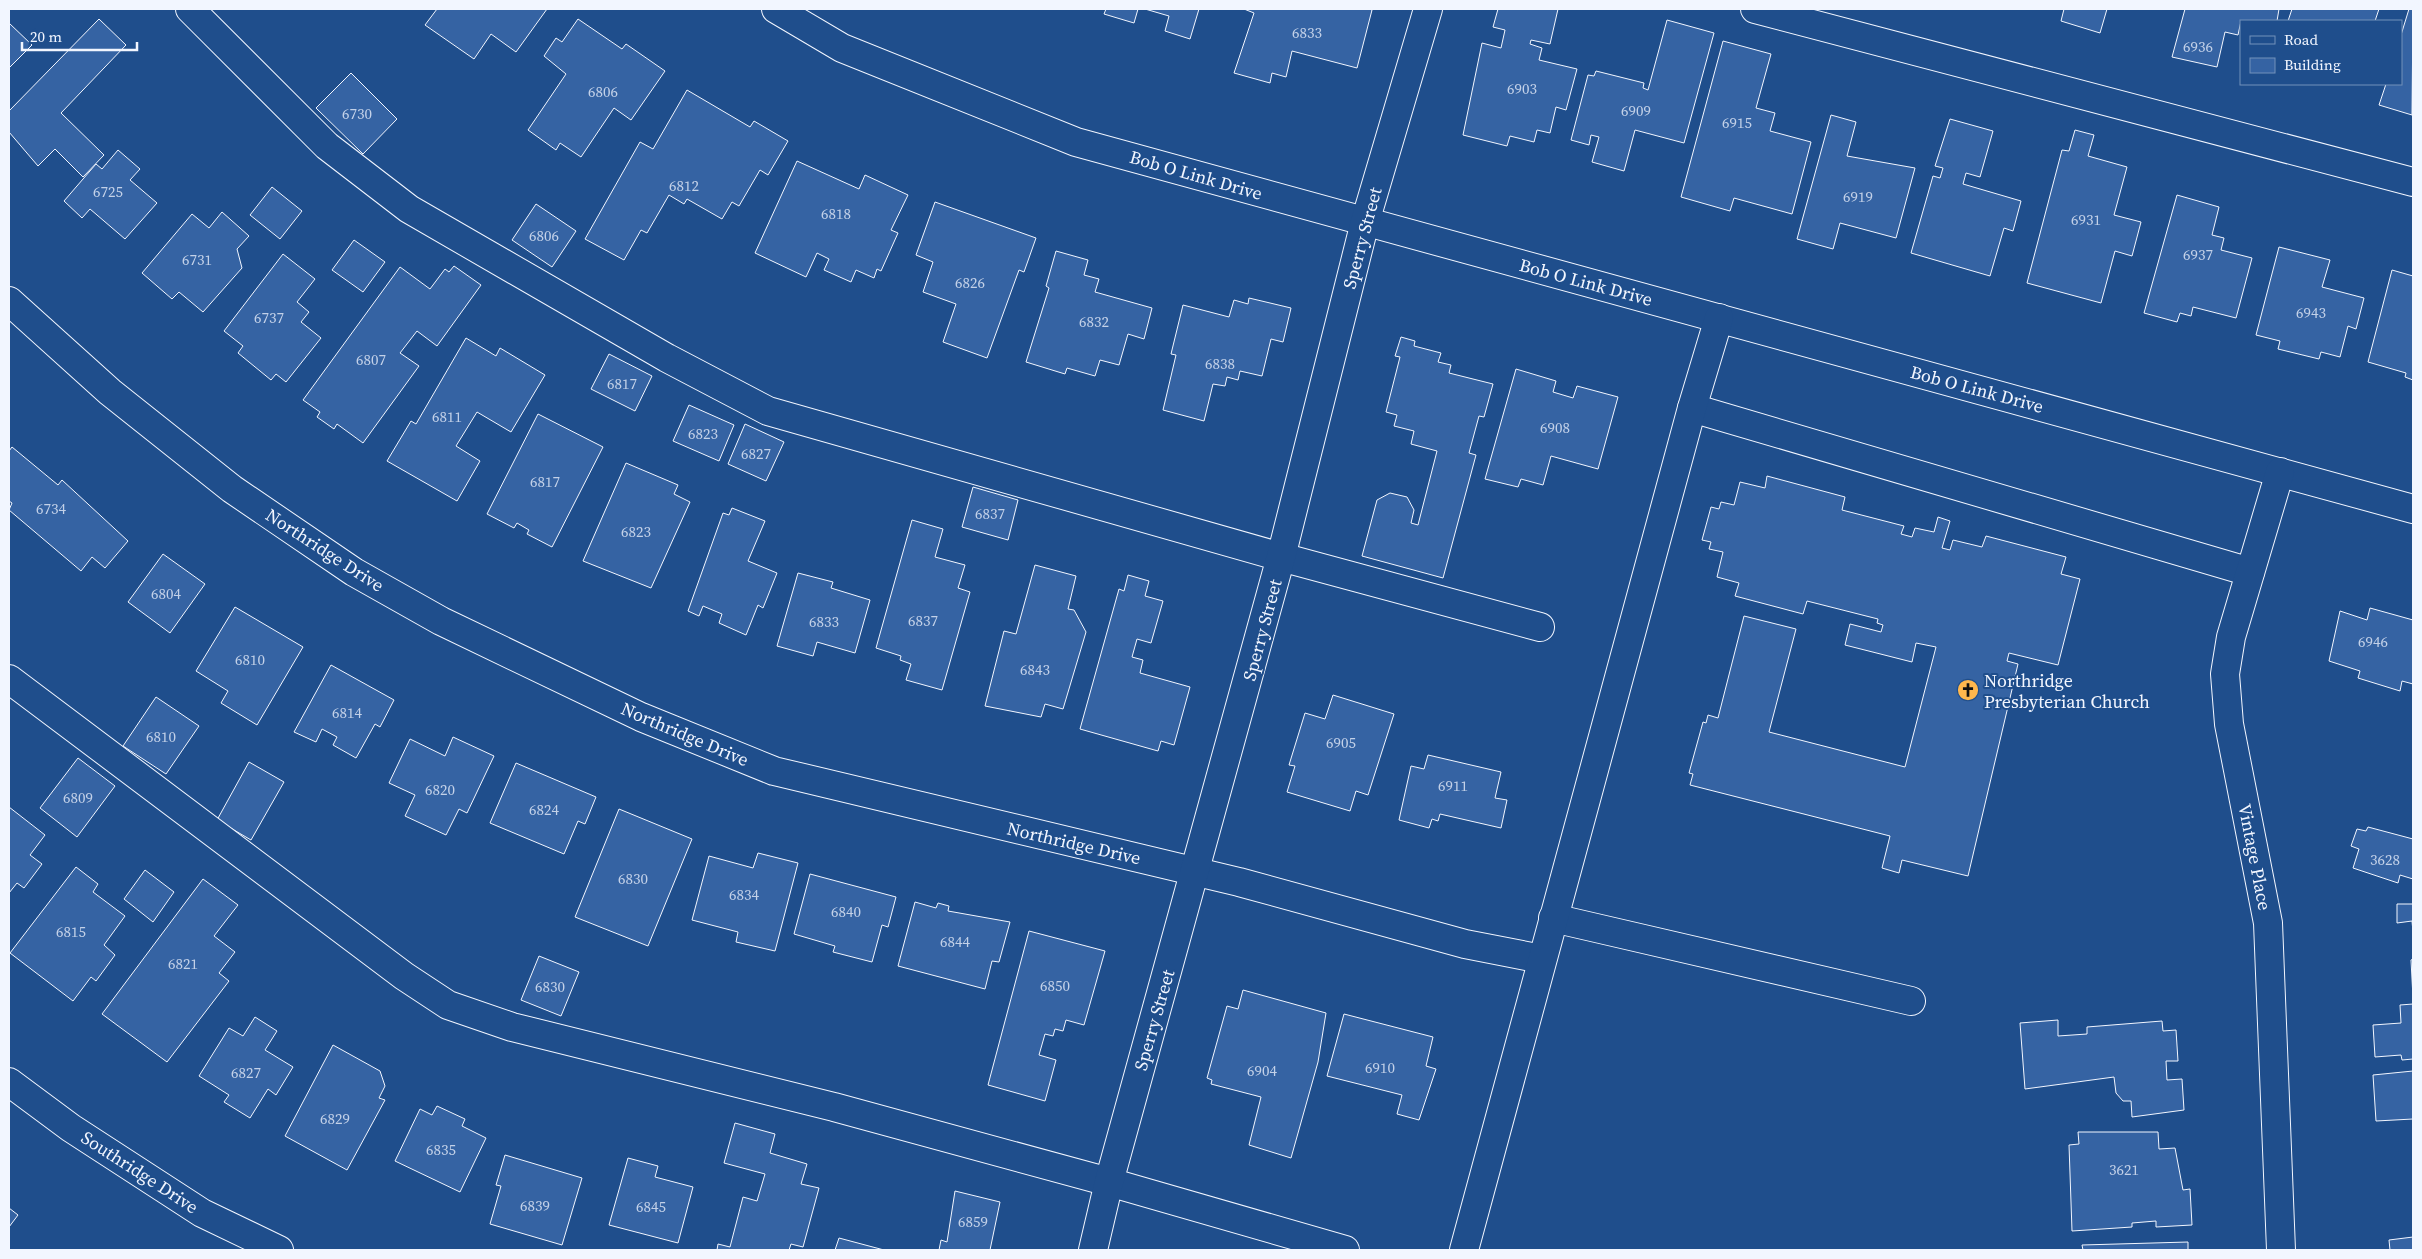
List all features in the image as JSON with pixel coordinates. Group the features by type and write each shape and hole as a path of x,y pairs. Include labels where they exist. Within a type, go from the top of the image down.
{"street":[{"path":"190,9 327,146 409,209 667,358 768,411 1281,557 1540,627"},
{"name":"Bob O Link Drive","path":"776,9 842,48 1076,142 2413,509"},
{"name":"Sperry Street","path":"1093,1250 1109,1182 1281,557 1365,222 1428,9"},
{"path":"1755,9 2413,182"},
{"name":"Northridge Drive","path":"9,301 110,392 232,489 354,572 441,621 632,713 774,771 1196,871 1465,944 1542,958"},
{"path":"1464,1250 1552,918 1692,408 1719,318"},
{"path":"1692,408 2250,572"},
{"name":"Vintage Place","path":"2280,472 2231,637 2225,674 2229,724 2268,923 2281,1250"},
{"path":"9,679 404,976 448,1005 512,1027 834,1107 1109,1182 1345,1250"},
{"path":"1552,918 1911,1001"},
{"name":"Southridge Drive","path":"9,1082 71,1128 202,1213 279,1250"}],"building":[{"path":"437,9 547,9 516,52 491,34 474,59 425,25"},
{"path":"1106,9 1138,9 1134,23 1104,14"},
{"path":"1145,9 1199,9 1190,39 1165,31 1169,16"},
{"path":"1244,9 1372,10 1357,68 1292,51 1286,77 1272,73 1270,83 1234,73 1254,13"},
{"path":"1498,9 1558,9 1550,44 1531,40 1530,44 1542,48 1539,60 1577,69 1566,110 1556,107 1550,133 1537,130 1534,142 1510,136 1507,146 1463,135 1482,43 1501,48 1505,30 1493,27"},
{"path":"2064,9 2107,9 2100,33 2061,21"},
{"path":"2185,9 2279,9 2277,20 2240,20 2238,35 2225,32 2217,67 2172,57"},
{"path":"2292,9 2379,9 2375,20 2288,20"},
{"path":"2409,9 2413,9 2412,115 2379,105 2386,85 2402,85 2402,32"},
{"path":"99,19 126,45 61,113 104,155 83,177 55,149 38,166 9,132 9,111"},
{"path":"578,19 622,49 626,44 665,71 631,120 614,108 581,157 560,143 556,150 528,130 566,74 544,56 556,38 562,42"},
{"path":"1667,20 1714,33 1684,143 1635,130 1624,171 1592,162 1599,137 1591,135 1589,145 1571,140 1588,75 1594,76 1596,71 1644,83 1643,88 1648,90"},
{"path":"9,23 32,45 9,68"},
{"path":"1723,41 1771,54 1756,108 1775,113 1770,131 1811,142 1792,214 1734,198 1730,211 1681,197"},
{"path":"351,73 397,119 363,154 316,108"},
{"path":"687,90 750,127 754,121 788,141 768,175 760,170 739,206 732,202 722,219 687,199 684,204 669,195 647,233 641,230 624,260 585,239 640,142 653,149"},
{"path":"1831,115 1856,122 1847,156 1915,168 1896,238 1840,223 1833,249 1797,239"},
{"path":"1950,119 1993,131 1980,177 1966,173 1963,184 2021,201 2013,231 2004,228 1990,276 1911,253 1933,176 1940,178 1943,168 1935,166"},
{"path":"2075,130 2094,135 2088,156 2127,167 2114,215 2141,222 2132,256 2115,251 2101,303 2027,283 2062,150 2069,151"},
{"path":"118,150 140,169 130,180 157,203 125,239 90,209 82,218 64,201 96,164 102,169"},
{"path":"797,161 859,189 865,175 908,195 891,230 898,233 881,271 877,269 874,278 856,270 851,282 824,270 829,259 817,253 806,277 755,253"},
{"path":"272,187 302,211 280,239 250,215"},
{"path":"2177,195 2219,207 2212,235 2224,238 2221,250 2252,258 2236,318 2193,307 2191,316 2180,313 2177,322 2144,313"},
{"path":"935,202 1036,238 1024,272 1019,270 987,358 943,342 956,304 923,292 933,262 916,255"},
{"path":"536,204 576,231 552,267 512,240"},
{"path":"222,212 249,236 237,249 242,268 203,312 179,292 172,299 142,273 192,214 209,228"},
{"path":"354,240 385,262 363,292 332,270"},
{"path":"2279,247 2330,260 2322,287 2364,298 2356,329 2348,326 2340,357 2321,352 2319,359 2278,349 2280,341 2256,335"},
{"path":"1056,251 1088,260 1084,275 1099,279 1095,292 1152,308 1144,339 1128,334 1119,365 1100,360 1095,376 1067,368 1065,374 1026,362 1049,288 1046,286"},
{"path":"283,254 315,279 297,302 309,312 301,322 321,338 286,382 276,374 271,380 238,353 243,346 224,331"},
{"path":"454,266 481,285 437,346 417,331 400,353 419,366 363,443 337,424 334,429 317,417 320,412 303,400 400,267 430,289 445,269 449,272"},
{"path":"2392,270 2413,276 2413,380 2405,377 2406,373 2368,362"},
{"path":"1249,298 1291,308 1283,342 1271,339 1262,376 1240,371 1238,380 1227,377 1225,386 1213,384 1204,421 1163,410 1176,355 1171,354 1183,305 1229,317 1234,300 1248,304"},
{"path":"1401,337 1415,341 1414,346 1441,353 1438,362 1451,365 1449,373 1493,384 1484,417 1479,416 1469,453 1476,455 1443,578 1362,556 1377,500 1390,493 1407,497 1414,510 1411,523 1418,525 1437,451 1411,444 1414,431 1394,426 1397,415 1386,412 1400,357 1395,356"},
{"path":"466,338 496,356 500,348 545,375 511,432 477,412 456,446 480,461 457,501 387,461 411,421 416,424"},
{"path":"609,354 652,376 635,411 591,389"},
{"path":"1516,369 1556,381 1553,392 1573,398 1577,386 1618,397 1598,469 1551,456 1543,485 1521,479 1518,487 1485,479"},
{"path":"689,405 734,425 719,461 673,441"},
{"path":"538,414 603,447 552,547 527,534 529,530 517,523 514,528 487,514"},
{"path":"745,424 784,442 766,481 728,464"},
{"path":"12,447 58,485 62,480 128,541 105,568 92,557 81,571 9,510 12,503 9,501 9,451"},
{"path":"626,463 678,485 674,494 690,502 651,588 583,561"},
{"name":"Northridge Presbyterian Church","path":"1767,476 1845,497 1842,510 1904,526 1901,534 1912,537 1915,528 1934,532 1938,517 1950,521 1942,548 1950,550 1953,540 1982,547 1986,536 2066,557 2061,574 2080,579 2058,665 2009,653 2007,661 2018,664 1968,876 1902,860 1899,873 1882,868 1890,836 1690,785 1693,774 1689,773 1703,722 1706,723 1708,715 1718,718 1744,616 1796,629 1769,732 1905,767 1936,647 1916,643 1912,662 1845,645 1850,624 1881,632 1883,625 1877,623 1878,619 1807,601 1803,614 1735,596 1739,583 1717,577 1723,552 1709,549 1711,542 1702,540 1711,507 1719,509 1721,502 1734,505 1740,482 1765,488"},
{"path":"973,487 1018,500 1008,540 962,527"},
{"path":"732,508 765,521 748,561 777,573 763,608 758,605 746,635 719,623 722,614 703,606 699,616 688,611 723,513 729,515"},
{"path":"912,520 943,529 935,557 965,565 958,588 970,592 942,690 906,680 911,664 900,660 901,656 876,648"},
{"path":"163,554 205,584 170,633 128,602"},
{"path":"1035,565 1076,576 1068,609 1074,610 1086,632 1063,709 1045,704 1041,717 985,706 1004,631 1016,634"},
{"path":"798,573 833,582 831,588 870,600 855,653 817,642 813,656 777,646"},
{"path":"1128,575 1149,581 1145,596 1163,601 1151,643 1137,639 1132,657 1143,660 1140,673 1190,687 1174,745 1161,741 1158,751 1080,729 1119,589 1124,591"},
{"path":"235,607 303,647 257,725 221,703 228,691 196,671"},
{"path":"2370,608 2413,620 2413,684 2402,681 2400,691 2358,678 2360,671 2329,661 2340,611 2367,620"},
{"path":"331,665 394,700 380,727 375,724 356,758 333,745 337,737 322,729 316,742 294,732"},
{"path":"1333,695 1394,714 1368,795 1356,791 1350,811 1287,792 1295,766 1289,765 1305,713 1325,719"},
{"path":"156,697 199,726 166,774 123,746"},
{"path":"453,737 494,756 467,813 459,809 446,835 405,816 415,795 389,783 410,739 445,756"},
{"path":"1428,755 1501,772 1495,798 1507,800 1501,828 1440,814 1438,821 1432,819 1429,828 1399,820 1411,766 1424,769"},
{"path":"78,758 115,786 77,837 40,808"},
{"path":"249,762 284,782 251,840 217,820"},
{"path":"516,763 596,797 585,824 578,821 564,854 490,823"},
{"path":"9,807 45,835 30,855 42,864 24,888 17,883 9,893"},
{"path":"619,809 692,839 648,946 575,917"},
{"path":"2368,827 2413,839 2413,879 2400,875 2398,883 2353,868 2359,849 2351,846 2357,829 2366,831"},
{"path":"758,853 798,863 775,951 736,942 738,932 692,920 709,856 753,868"},
{"path":"76,867 98,884 93,892 125,916 104,945 115,955 96,981 91,977 73,1001 10,953"},
{"path":"145,870 174,892 153,922 124,899"},
{"path":"810,874 896,897 888,927 882,925 872,962 833,952 835,946 794,934"},
{"path":"203,879 238,905 214,936 235,952 219,973 229,981 167,1062 102,1014"},
{"path":"915,902 936,908 938,903 949,906 948,911 1010,922 999,962 992,961 985,989 898,966"},
{"path":"2397,904 2413,904 2413,932 2412,921 2397,923"},
{"path":"1029,931 1105,951 1084,1025 1066,1020 1063,1031 1055,1029 1053,1036 1045,1034 1039,1055 1056,1060 1045,1101 988,1085"},
{"path":"539,956 579,972 561,1016 521,1000"},
{"path":"2413,959 2413,998 2411,960"},
{"path":"1243,990 1326,1013 1318,1062 1291,1158 1249,1145 1261,1097 1211,1084 1212,1080 1207,1078 1227,1006 1238,1009"},
{"path":"2413,1004 2413,1059 2402,1060 2401,1055 2375,1057 2373,1025 2401,1023 2400,1005"},
{"path":"1344,1014 1433,1037 1426,1066 1436,1069 1419,1120 1397,1114 1402,1095 1327,1076"},
{"path":"255,1017 277,1031 265,1050 293,1067 276,1095 268,1089 250,1118 224,1102 229,1095 199,1076 229,1028 243,1036"},
{"path":"2058,1020 2058,1036 2087,1034 2087,1027 2162,1021 2163,1031 2176,1030 2178,1061 2166,1061 2167,1080 2182,1079 2184,1110 2132,1117 2131,1101 2123,1101 2116,1093 2114,1077 2025,1089 2020,1023"},
{"path":"333,1045 380,1071 385,1086 379,1098 385,1100 347,1170 285,1136"},
{"path":"2413,1071 2413,1119 2376,1121 2373,1075"},
{"path":"437,1106 465,1119 462,1126 486,1138 460,1192 395,1161 420,1109 432,1115"},
{"path":"735,1123 775,1134 770,1153 807,1164 801,1184 819,1188 803,1247 791,1244 789,1250 717,1250 718,1244 730,1247 743,1197 757,1201 765,1174 724,1163"},
{"path":"2078,1132 2158,1132 2159,1149 2175,1148 2183,1190 2190,1189 2192,1225 2156,1227 2156,1221 2132,1223 2132,1227 2072,1231 2069,1145 2079,1144"},
{"path":"505,1155 582,1178 562,1245 490,1224 501,1186 496,1185"},
{"path":"628,1158 658,1166 655,1177 693,1187 678,1243 609,1225"},
{"path":"955,1191 1000,1202 990,1250 939,1250 941,1240 947,1242"},
{"path":"9,1208 18,1215 9,1227"},
{"path":"2413,1237 2413,1250 2390,1250 2389,1240"},
{"path":"839,1238 884,1250 835,1250"},
{"path":"2188,1242 2188,1250 2083,1250 2082,1245"}],"place":[{"name":"Northridge Presbyterian Church","path":"1968,690"}]}
